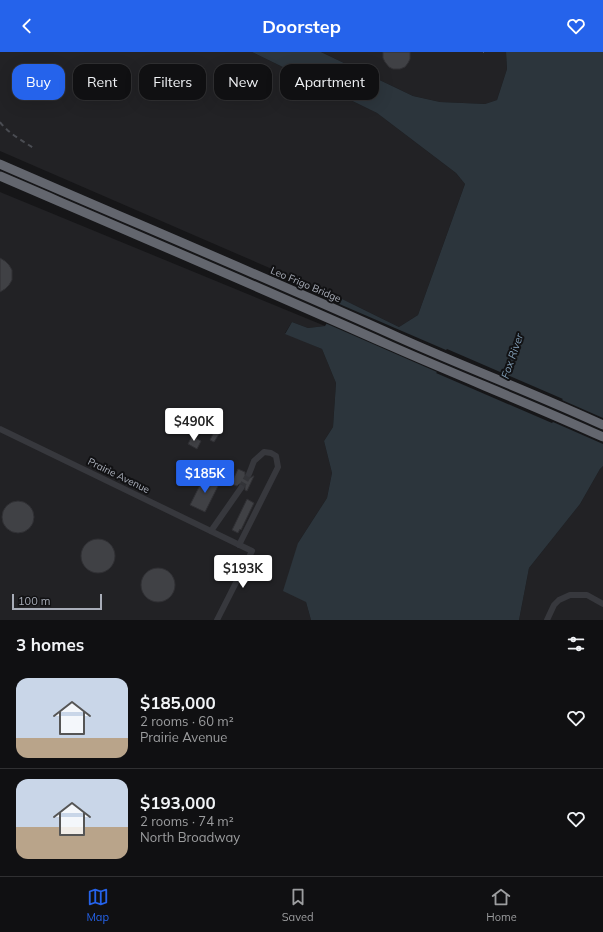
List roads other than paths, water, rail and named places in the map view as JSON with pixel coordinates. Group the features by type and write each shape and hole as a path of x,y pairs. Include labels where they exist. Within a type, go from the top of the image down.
{"highway":[{"name":"Leo Frigo Bridge","path":"0,164 603,425"},
{"path":"0,176 603,437"}],"street":[{"name":"Prairie Avenue","path":"0,429 252,551 218,618"},
{"path":"239,545 278,467 276,456 264,452 254,461 249,474"},
{"path":"211,531 241,488"},
{"path":"547,620 554,605 559,600 570,595 587,595 603,604"},
{"path":"218,618 226,620"}],"water":[{"path":"252,52 321,52 346,64 280,64 280,66"},
{"name":"Fox River","path":"506,52 603,52 603,466 580,504 529,568 519,620 311,620 306,602 283,591 298,543 327,498 332,473 324,441 333,427 336,383 322,349 285,334 292,322 308,328 325,326 342,299 399,327 418,315 465,184 456,173 377,113 350,100 379,100 379,80 413,96 440,102 485,104 497,100 507,69"}],"tunnel":[{"path":"241,488 249,474"}],"railway":[{"path":"0,122 12,134 35,149"}]}
